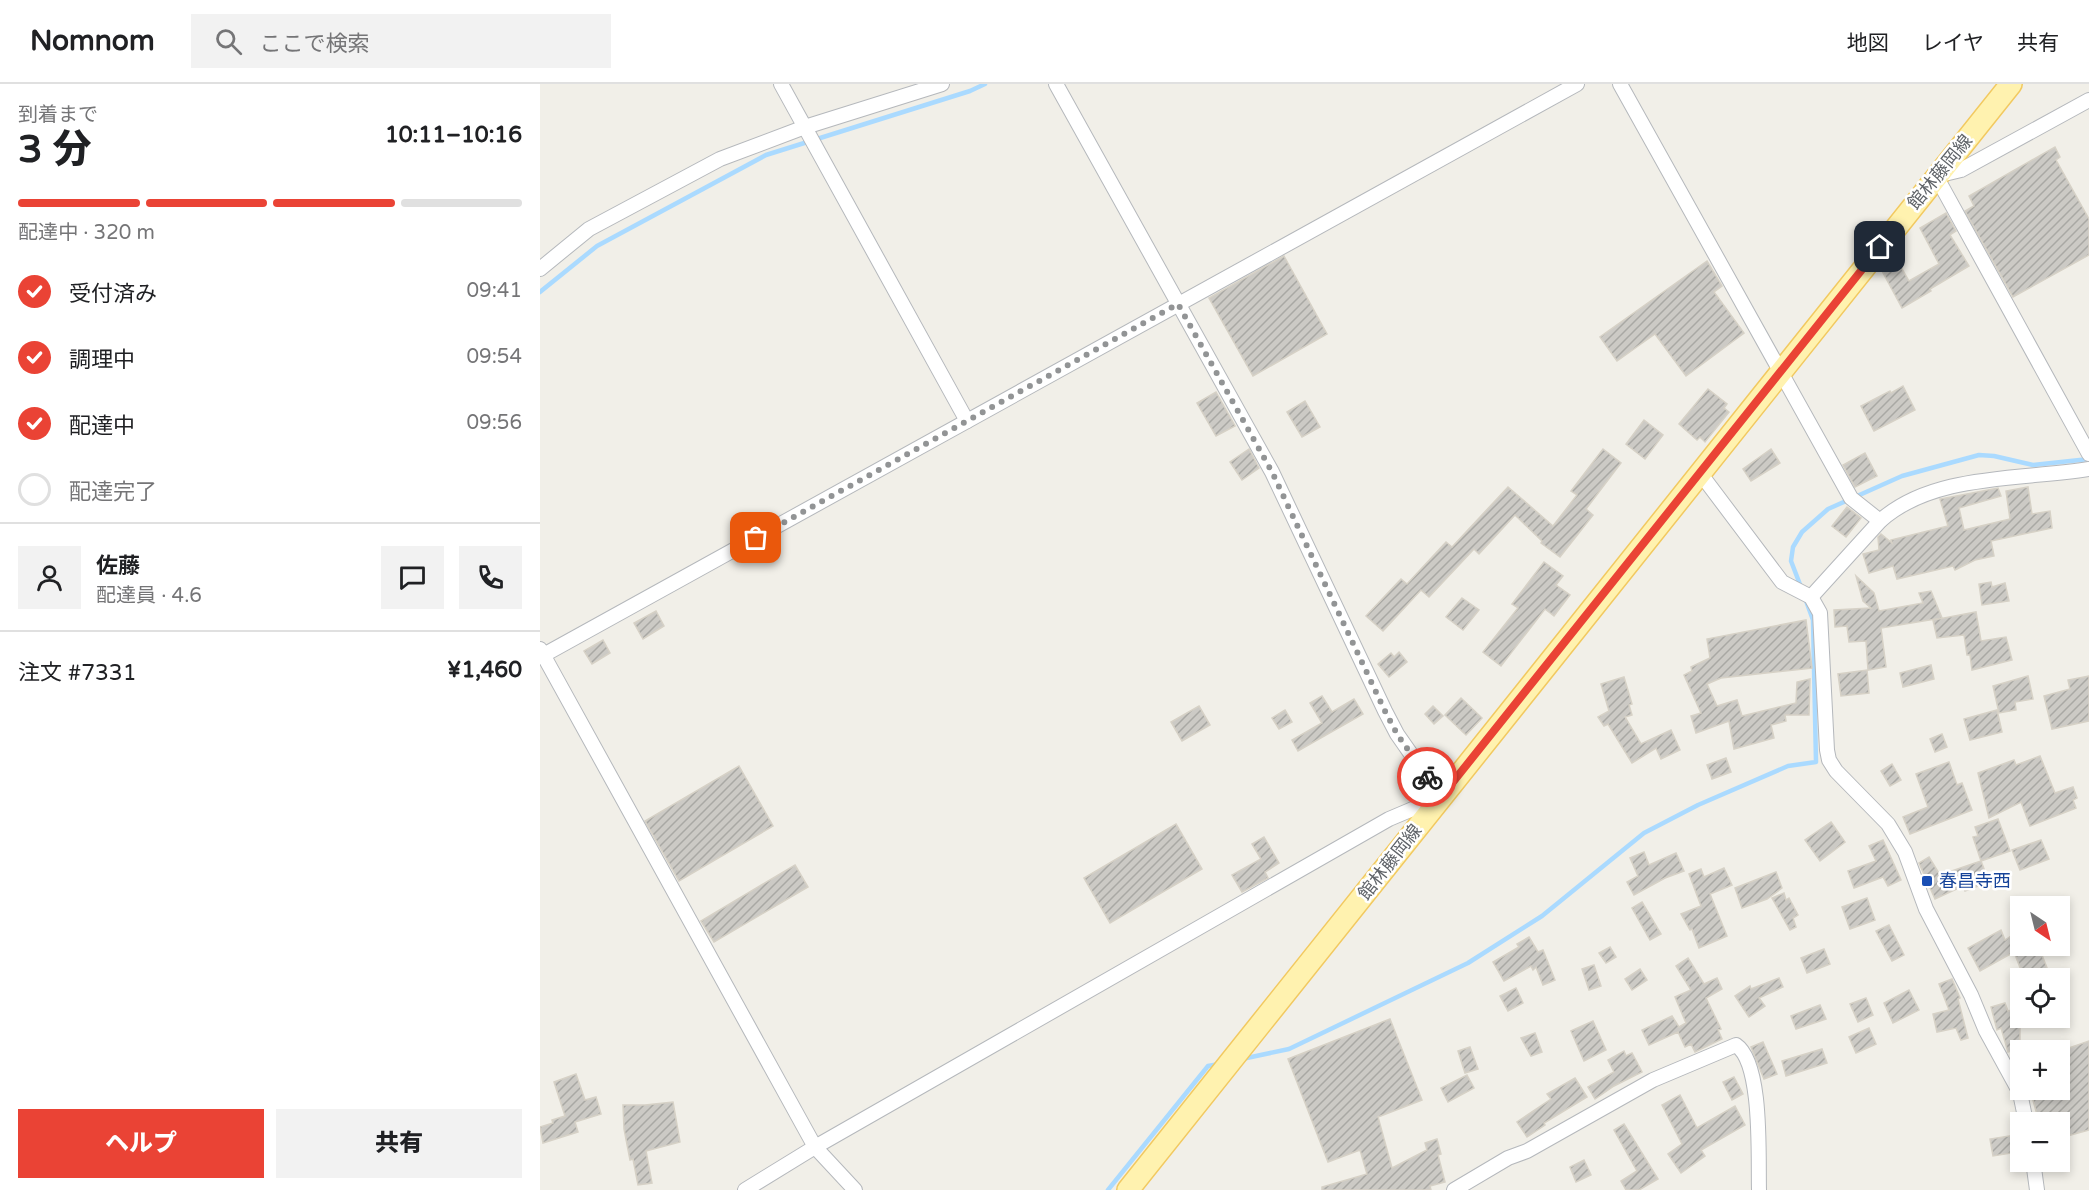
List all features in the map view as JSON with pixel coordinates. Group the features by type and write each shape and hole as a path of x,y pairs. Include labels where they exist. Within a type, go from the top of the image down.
{"main road":[{"name":"館林藤岡線","path":"1128,1190 2011,84"}],"street":[{"path":"781,84 967,421"},
{"path":"540,269 589,229 720,159 805,127 942,84"},
{"path":"744,1190 815,1147 1389,819 1441,797 1397,734 1272,472 1056,84"},
{"path":"855,1190 815,1147 541,654 1577,84"},
{"path":"1620,84 1851,498 1880,521"},
{"path":"2089,100 1961,170 1936,176 2089,454"},
{"path":"1811,597 1880,521 1893,509 1910,500 1933,492 1985,480 2089,469"},
{"path":"1700,473 1782,582 1811,597 1820,613 1829,760 1836,771 1888,824 1905,852 1926,909 1971,995 1986,1031 2020,1093 2024,1112"},
{"path":"1454,1190 1508,1158 1527,1151 1653,1080 1736,1045 1748,1065 1756,1092 1759,1190"},
{"path":"2035,1172 2037,1190"}],"building":[{"path":"2055,147 2060,157 2056,160 2089,219 2089,255 2013,297 1965,211 1974,206 1969,196"},
{"path":"1946,213 1956,231 1950,235 1969,266 1902,308 1881,269 1897,260 1909,281 1939,264 1920,228"},
{"path":"1284,256 1327,334 1253,376 1209,298"},
{"path":"1707,261 1722,286 1714,292 1744,333 1686,376 1655,334 1617,361 1600,337"},
{"path":"1903,386 1915,410 1874,431 1861,406"},
{"path":"1708,389 1727,404 1724,408 1729,412 1705,442 1700,437 1697,440 1679,424"},
{"path":"1216,392 1235,426 1216,436 1197,403"},
{"path":"1305,401 1320,427 1302,437 1287,412"},
{"path":"1644,420 1663,435 1645,459 1626,444"},
{"path":"1249,449 1259,468 1242,480 1230,462"},
{"path":"1603,449 1621,463 1586,509 1593,515 1560,557 1541,543 1542,541 1515,515 1479,554 1474,549 1429,597 1421,590 1383,631 1366,616 1401,579 1407,584 1446,542 1452,547 1508,487 1553,526 1577,495 1571,491"},
{"path":"1771,449 1780,463 1751,481 1743,469"},
{"path":"1865,453 1877,476 1855,487 1843,465"},
{"path":"2028,487 2032,514 2050,511 2052,528 1991,541 1994,556 1975,560 1955,570 1953,566 1897,579 1893,566 1869,573 1863,554 1879,550 1878,537 1881,534 1892,543 1891,540 1948,526 1940,499 1998,488 2001,496 1959,508 1964,530 2010,519 2006,491"},
{"path":"1847,507 1861,518 1846,537 1832,526"},
{"path":"1544,562 1563,576 1556,585 1570,595 1554,616 1545,609 1501,666 1483,652 1518,608 1512,604"},
{"path":"1856,576 1874,593 1879,611 1923,603 1919,593 1931,591 1942,618 1881,628 1886,667 1868,670 1866,641 1849,642 1847,626 1835,627 1834,610 1871,608 1863,601"},
{"path":"1991,582 1992,587 2005,583 2009,601 1982,605 1979,584"},
{"path":"1462,598 1479,610 1463,630 1446,617"},
{"path":"656,611 664,626 643,639 634,623"},
{"path":"1976,612 1981,641 2006,637 2012,660 1972,670 1964,635 1937,638 1933,620"},
{"path":"1806,620 1812,668 1721,678 1707,684 1717,706 1737,700 1742,716 1796,703 1797,682 1810,679 1809,715 1785,715 1786,721 1771,725 1774,738 1734,749 1729,721 1696,733 1691,716 1701,713 1684,675 1692,671 1691,667 1710,658 1707,639"},
{"path":"603,640 610,653 592,664 584,651"},
{"path":"1399,652 1407,662 1389,677 1378,664 1391,653 1394,657"},
{"path":"1931,665 1934,679 1903,687 1900,673"},
{"path":"1867,670 1869,693 1841,696 1838,674"},
{"path":"2028,676 2033,699 2015,702 2016,710 1999,713 1993,686"},
{"path":"2089,676 2089,721 2052,729 2044,696 2070,689 2068,680"},
{"path":"1624,677 1632,704 1629,705 1632,715 1625,717 1641,744 1671,730 1680,750 1661,759 1656,748 1632,763 1608,724 1604,726 1598,717 1609,711 1601,684"},
{"path":"1322,696 1332,712 1354,699 1363,714 1298,751 1292,740 1322,723 1310,703"},
{"path":"1461,698 1482,718 1466,735 1445,715"},
{"path":"1199,706 1210,725 1182,741 1171,722"},
{"path":"1433,706 1443,716 1434,724 1425,714"},
{"path":"1285,710 1292,722 1279,729 1272,718"},
{"path":"1997,710 2002,732 1970,740 1964,719"},
{"path":"1942,734 1947,747 1935,752 1930,739"},
{"path":"2040,756 2055,793 2073,787 2077,798 2073,800 2076,808 2030,826 2021,802 1989,818 1978,773 2014,760 2016,765"},
{"path":"1726,758 1731,772 1712,779 1707,765"},
{"path":"1949,762 1957,785 1962,783 1972,810 1910,834 1903,817 1928,807 1916,774"},
{"path":"1892,764 1901,780 1890,786 1881,771"},
{"path":"739,766 773,826 679,881 645,821"},
{"path":"1998,819 2010,851 1981,861 1973,837 1978,836 1975,827"},
{"path":"1831,822 1845,842 1820,861 1805,840"},
{"path":"1176,824 1202,869 1110,923 1084,878"},
{"path":"1264,837 1279,863 1265,872 1268,878 1242,892 1232,875 1261,859 1252,844"},
{"path":"1883,840 1901,880 1888,886 1883,877 1854,888 1848,871 1876,861 1869,846"},
{"path":"2041,840 2049,859 2020,870 2012,850"},
{"path":"1644,852 1649,865 1676,853 1684,871 1665,878 1634,895 1627,882 1638,876 1630,858"},
{"path":"1929,857 1940,875 1981,861 1989,882 1965,891 1963,886 1935,899 1919,863"},
{"path":"795,865 808,887 714,942 701,921"},
{"path":"1724,868 1732,885 1710,894 1727,936 1699,948 1692,929 1690,930 1681,914 1701,906 1689,874 1701,869 1704,877"},
{"path":"1776,872 1782,888 1767,899 1742,908 1735,888"},
{"path":"1784,893 1786,900 1789,898 1798,915 1793,918 1796,927 1790,930 1772,898"},
{"path":"1867,898 1875,920 1850,929 1842,907"},
{"path":"1642,902 1661,934 1650,940 1632,908"},
{"path":"1889,925 1904,955 1892,961 1876,931"},
{"path":"2001,930 2005,940 2010,937 2010,954 1980,971 1968,948"},
{"path":"1529,937 1538,952 1543,950 1555,980 1543,985 1536,967 1533,970 1531,966 1504,981 1493,962 1519,947 1517,944"},
{"path":"1610,947 1616,957 1606,963 1599,953"},
{"path":"1824,949 1830,964 1807,973 1801,958"},
{"path":"2016,956 2042,956 2047,968 2020,968"},
{"path":"1688,958 1704,984 1717,978 1722,989 1706,998 1721,1029 1718,1030 1722,1039 1695,1052 1691,1044 1685,1047 1678,1032 1649,1045 1642,1030 1672,1016 1679,1027 1686,1023 1675,997 1691,990 1676,966"},
{"path":"1594,965 1601,986 1589,990 1582,969"},
{"path":"1640,969 1647,980 1632,990 1625,979"},
{"path":"1779,978 1783,987 1759,998 1765,1006 1749,1017 1735,996 1750,986 1751,989"},
{"path":"1952,979 1960,998 1958,999 1968,1038 1961,1040 1956,1028 1937,1032 1933,1014 1949,1010 1939,984"},
{"path":"1516,988 1523,1003 1508,1011 1500,996"},
{"path":"1909,990 1919,1010 1893,1023 1884,1003"},
{"path":"1866,998 1873,1015 1858,1022 1850,1004"},
{"path":"2005,1003 2008,1011 2010,1010 2010,1028 2020,1028 2020,1040 2010,1040 2010,1051 2008,1052 2001,1028 1997,1030 1991,1007"},
{"path":"1820,1005 1826,1019 1796,1029 1791,1016"},
{"path":"1390,1019 1422,1100 1378,1117 1392,1168 1427,1150 1425,1143 1437,1139 1441,1154 1438,1155 1445,1182 1430,1186 1431,1190 1322,1190 1322,1187 1367,1174 1360,1150 1328,1162 1288,1059"},
{"path":"1593,1021 1606,1050 1584,1061 1571,1031"},
{"path":"1869,1028 1876,1044 1856,1053 1849,1037"},
{"path":"1535,1033 1542,1052 1531,1056 1521,1038"},
{"path":"2089,1041 2089,1130 2070,1135 2070,1112 2036,1112 2033,1100 2070,1100 2070,1048"},
{"path":"1763,1042 1777,1074 1764,1079 1751,1047"},
{"path":"1470,1047 1478,1069 1465,1073 1458,1051"},
{"path":"1822,1049 1827,1063 1786,1076 1782,1061"},
{"path":"1624,1051 1626,1056 1632,1053 1642,1072 1614,1086 1595,1099 1588,1087 1614,1072 1608,1060"},
{"path":"576,1074 585,1100 596,1097 601,1114 575,1122 578,1132 543,1143 540,1127 565,1116 554,1082"},
{"path":"1467,1075 1474,1088 1448,1102 1441,1088"},
{"path":"1734,1077 1743,1094 1732,1100 1723,1082"},
{"path":"1575,1078 1587,1097 1544,1123 1545,1125 1527,1137 1517,1122 1551,1099 1547,1094"},
{"path":"1680,1095 1697,1128 1735,1106 1745,1125 1701,1150 1705,1156 1681,1173 1668,1154 1682,1144 1662,1105"},
{"path":"673,1102 680,1142 646,1151 652,1183 638,1185 624,1129 623,1105"},
{"path":"1624,1124 1658,1179 1639,1190 1626,1190 1621,1181 1637,1171 1614,1130"},
{"path":"2010,1136 2010,1153 1993,1156 1990,1139"},
{"path":"1584,1160 1591,1175 1576,1182 1570,1167"}],"waterway":[{"path":"540,292 597,246 766,155 970,91 985,84"},
{"path":"1801,587 1791,561 1793,547 1802,532 1828,509 1902,476 1979,455 2033,465 2089,459"},
{"path":"1242,1059 1289,1049 1468,963 1542,916 1644,833 1698,805 1788,766 1816,762 1813,620 1805,598"},
{"path":"1108,1190 1208,1066 1219,1064"}],"way so far":[{"path":"756,538 1178,304 1272,472 1397,734 1427,777"}],"place":[{"name":"春昌寺西","path":"1927,881"}],"route":[{"path":"1427,777 1441,797 1880,247"}]}
